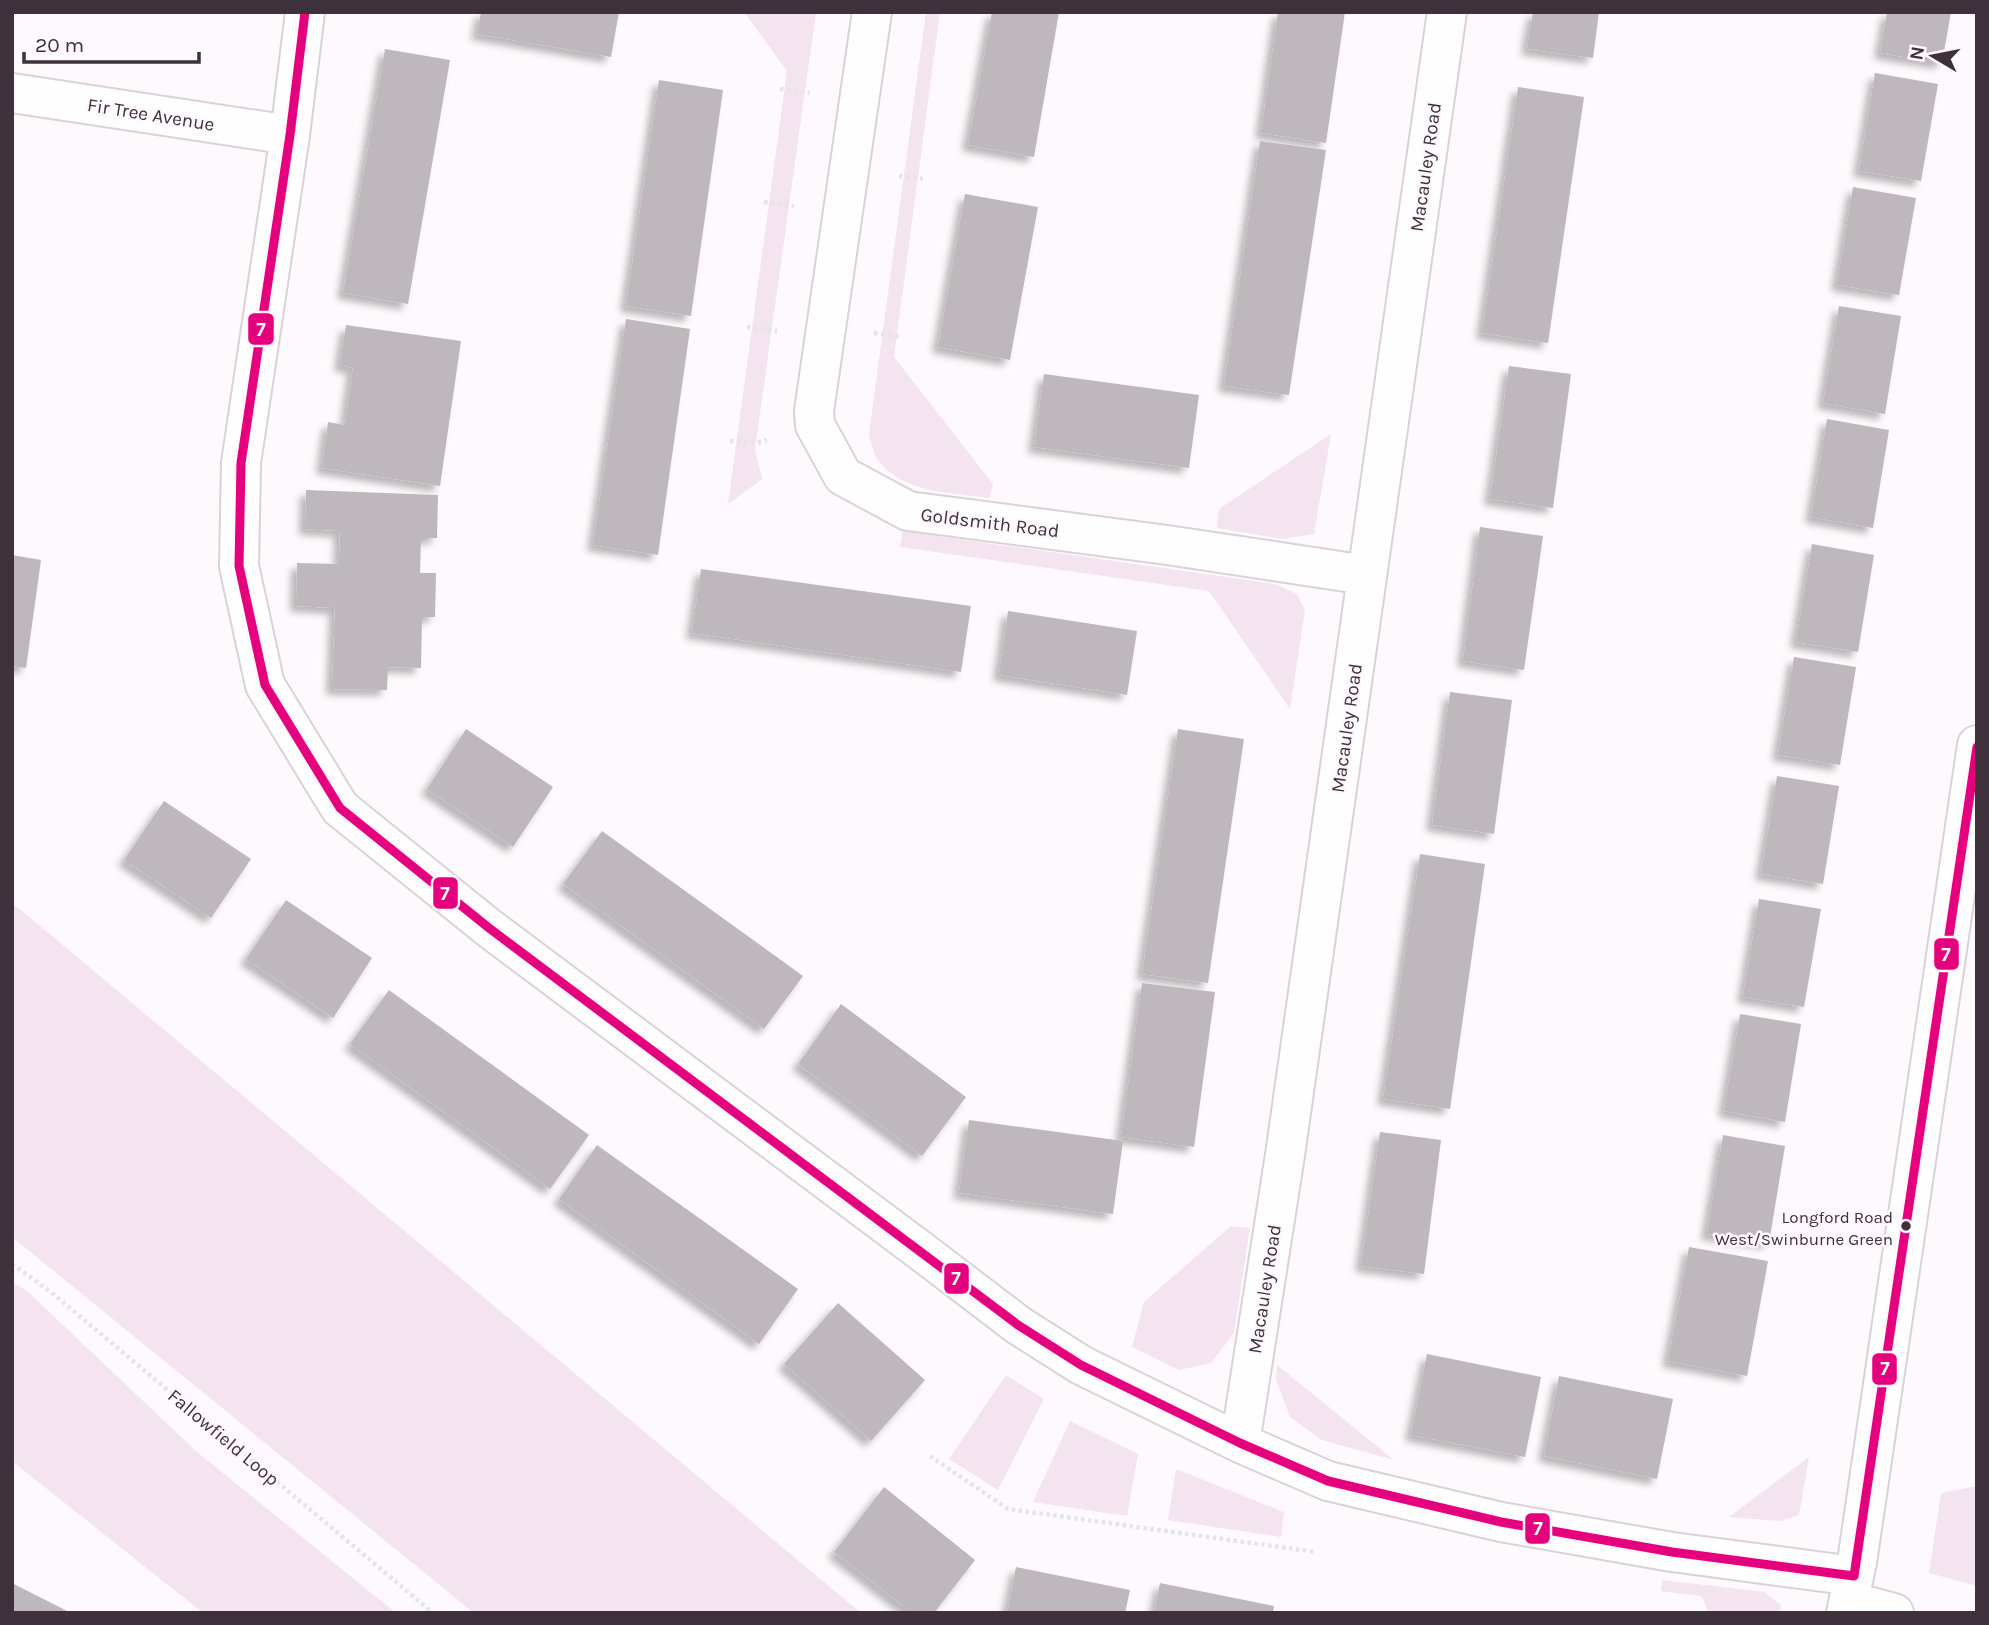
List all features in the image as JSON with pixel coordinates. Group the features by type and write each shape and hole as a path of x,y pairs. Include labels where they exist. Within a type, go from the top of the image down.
{"street":[{"path":"305,12 290,135 241,463 239,566 265,685 340,808 489,928 1018,1325 1081,1365 1240,1443 1328,1481 1492,1520 1672,1552 1850,1597 1894,1613"},
{"name":"Goldsmith Road","path":"872,12 814,411 815,425 843,476 908,511 1366,575"},
{"name":"Macauley Road","path":"1240,1443 1291,1114 1447,12"},
{"name":"Fir Tree Avenue","path":"12,93 290,135"},
{"path":"1850,1597 1968,872 1977,745"}],"path":[{"name":"Fallowfield Loop","path":"12,1264 51,1292 433,1613"},
{"path":"930,1456 1008,1509 1316,1552"}],"shaded area":[{"path":"744,12 816,12 755,449 762,479 728,504 787,71"},
{"path":"926,12 940,12 894,357 993,484 990,498 929,490 901,479 888,471 878,460 869,434"},
{"path":"1331,434 1314,534 1282,539 1217,528 1219,509"},
{"path":"903,531 1275,584 1297,594 1305,610 1290,709 1209,591 900,547"},
{"path":"12,904 861,1613 474,1613 12,1237"},
{"path":"1231,1226 1250,1228 1234,1333 1211,1363 1179,1370 1132,1347 1144,1302"},
{"path":"12,1282 27,1291 197,1452 396,1613 203,1613 12,1461"},
{"path":"1277,1365 1394,1460 1322,1440 1290,1417 1276,1380"},
{"path":"1006,1375 1044,1399 998,1490 949,1459"},
{"path":"1070,1421 1138,1454 1127,1516 1033,1502"},
{"path":"1809,1457 1799,1515 1781,1521 1729,1517"},
{"path":"1176,1469 1284,1512 1281,1537 1168,1520"},
{"path":"1977,1486 1977,1586 1929,1573 1941,1493"},
{"path":"1662,1580 1764,1592 1781,1605 1779,1613 1709,1613 1701,1596 1661,1591"}],"building":[{"path":"481,12 619,12 611,57 477,34"},
{"path":"992,12 1059,12 1034,157 968,145"},
{"path":"1278,12 1345,12 1326,143 1261,133"},
{"path":"1533,12 1599,12 1593,58 1527,49"},
{"path":"1887,12 1951,12 1942,63 1880,53"},
{"path":"385,49 450,60 408,304 343,293"},
{"path":"1875,73 1938,84 1921,181 1859,171"},
{"path":"659,80 723,90 691,316 626,306"},
{"path":"1518,87 1584,97 1548,343 1482,333"},
{"path":"1260,141 1326,150 1289,395 1224,386"},
{"path":"1853,187 1916,198 1899,295 1837,285"},
{"path":"965,194 1038,207 1010,360 938,347"},
{"path":"1839,306 1901,316 1885,414 1823,403"},
{"path":"626,319 690,329 658,555 593,545"},
{"path":"346,325 461,341 440,486 322,468 328,422 345,425 353,368 340,365"},
{"path":"1509,366 1571,374 1553,508 1490,499"},
{"path":"1044,374 1199,395 1189,468 1034,447"},
{"path":"1827,419 1889,430 1873,528 1811,517"},
{"path":"306,490 438,495 437,538 421,538 420,573 436,573 435,617 422,617 421,668 388,667 387,690 332,689 335,608 296,606 297,563 339,564 340,531 305,529"},
{"path":"1480,527 1543,536 1524,670 1463,661"},
{"path":"1812,544 1874,555 1858,652 1796,642"},
{"path":"12,555 41,560 26,668 12,666"},
{"path":"701,569 971,606 961,672 692,633"},
{"path":"1008,611 1137,631 1127,695 999,675"},
{"path":"1794,657 1856,667 1840,765 1778,755"},
{"path":"1450,692 1512,700 1494,834 1432,825"},
{"path":"466,729 553,787 513,847 427,789"},
{"path":"1178,729 1244,739 1208,983 1142,974"},
{"path":"1777,776 1839,786 1823,884 1761,874"},
{"path":"164,801 251,859 211,918 124,860"},
{"path":"602,831 803,976 764,1029 563,884"},
{"path":"1420,854 1485,864 1450,1109 1383,1099"},
{"path":"1759,899 1821,909 1804,1007 1743,997"},
{"path":"286,900 372,958 333,1018 246,959"},
{"path":"1142,983 1215,992 1194,1147 1121,1137"},
{"path":"389,990 589,1135 550,1189 350,1044"},
{"path":"841,1004 966,1097 922,1156 798,1064"},
{"path":"1740,1014 1801,1024 1785,1122 1724,1111"},
{"path":"969,1120 1123,1141 1113,1214 959,1193"},
{"path":"1380,1132 1441,1140 1424,1274 1361,1266"},
{"path":"1723,1135 1785,1146 1769,1243 1707,1234"},
{"path":"597,1145 798,1289 759,1344 559,1199"},
{"path":"1689,1247 1768,1261 1747,1376 1668,1361"},
{"path":"838,1303 925,1380 871,1441 784,1364"},
{"path":"1427,1354 1541,1377 1525,1457 1411,1435"},
{"path":"1559,1376 1673,1399 1657,1479 1544,1456"},
{"path":"884,1487 975,1560 934,1613 912,1613 834,1552"},
{"path":"1016,1567 1130,1590 1125,1613 1007,1613"},
{"path":"12,1583 71,1613 12,1613"},
{"path":"1160,1583 1274,1606 1273,1613 1154,1613"}],"transit line":[{"name":"7","path":"305,12 290,135 241,463 239,566 265,685 340,808 489,928 1018,1325 1081,1365 1240,1443 1328,1481 1501,1522 1672,1552 1854,1576"},
{"name":"7","path":"1854,1576 1977,747"}],"place":[{"name":"Longford Road West/Swinburne Green","path":"1906,1226"}]}
